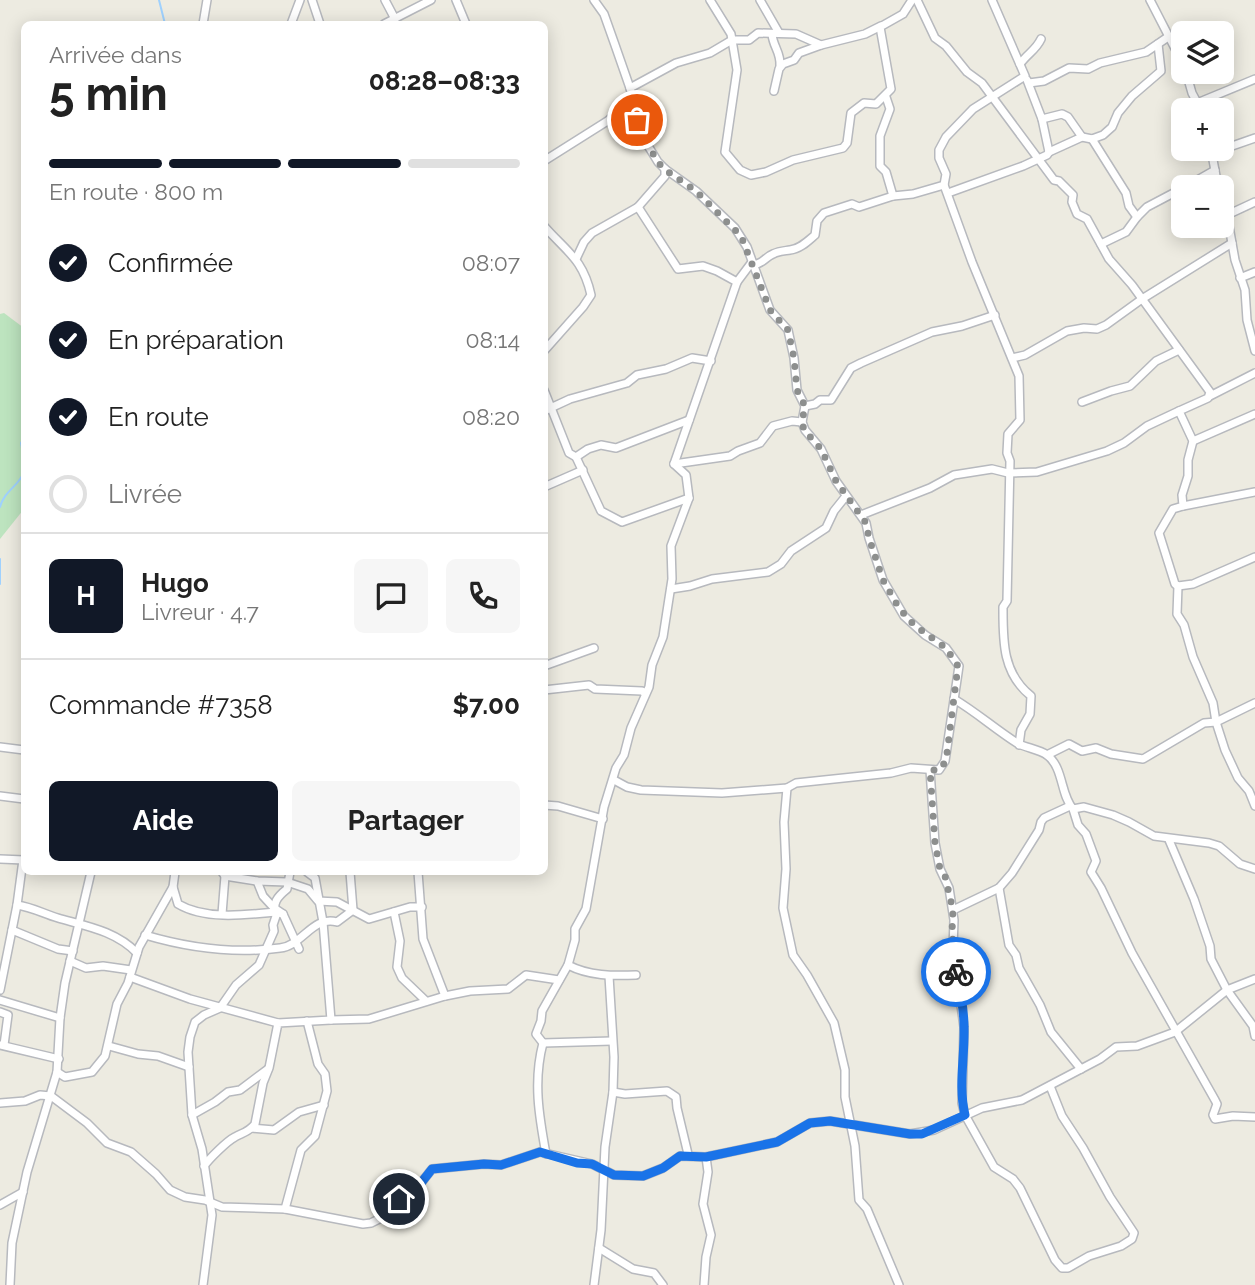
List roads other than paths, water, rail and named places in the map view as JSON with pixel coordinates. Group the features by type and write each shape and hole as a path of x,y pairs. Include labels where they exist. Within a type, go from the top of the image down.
{"street":[{"path":"204,21 207,0"},
{"path":"292,21 300,0"},
{"path":"312,0 319,21"},
{"path":"385,0 395,19"},
{"path":"391,21 431,0"},
{"path":"456,0 465,21"},
{"path":"594,0 604,14 630,91 639,128 652,153 664,169 696,191 734,228 747,247 770,310 788,330 797,390 805,406 802,422 804,430 821,449 836,481 866,523 883,580 899,608 914,625 946,648 958,666 946,761 939,770 911,768 891,773 796,783 787,788 722,793 640,790 614,780"},
{"path":"710,0 732,40 737,70 725,152 740,170 751,175 766,172 793,160 843,148 848,142 851,113 864,103 876,104 886,97 891,89 881,26"},
{"path":"760,0 776,34 773,42 780,54 774,91"},
{"path":"780,67 794,60 799,53 865,34 903,14 914,0 935,38 950,50 967,72 982,83 1054,180 1059,181 1073,195 1074,209 1079,216 1087,219 1109,259 1142,299 1208,389 1210,396"},
{"path":"992,0 1042,119 1049,152"},
{"path":"1150,0 1171,42"},
{"path":"548,158 609,120 630,91 676,63 710,53 732,40 749,40 758,33 796,34 821,45"},
{"path":"1020,745 1021,730 1030,714 1031,696 1018,686 1003,649 1003,607 1007,601 1008,434 1020,420 1019,376 972,262 944,185 946,174 939,158 942,144 973,109 1027,80 1044,81 1063,70 1088,69 1100,63 1146,52 1168,37"},
{"path":"1020,64 1037,48 1041,39"},
{"path":"948,193 1039,160 1049,152 1082,137 1092,139 1103,135 1112,127 1118,113 1132,96 1161,71 1158,44"},
{"path":"1217,98 1255,79"},
{"path":"886,97 890,109 880,136 880,166 887,172 893,196"},
{"path":"1042,119 1062,114 1068,117 1082,137"},
{"path":"609,120 639,128"},
{"path":"1234,144 1255,138"},
{"path":"1092,139 1122,185 1129,206 1137,216"},
{"path":"1214,161 1216,175"},
{"path":"576,259 592,233 638,207 664,176 664,169"},
{"path":"1206,175 1215,170"},
{"path":"674,464 737,282 753,264 765,261 769,255 792,250 803,244 815,234 817,221 824,213 852,204 859,207 893,196 913,194 944,185"},
{"path":"1101,244 1126,232 1147,207 1171,195"},
{"path":"1234,212 1255,202"},
{"path":"638,207 678,270 703,266 737,282"},
{"path":"548,230 576,259 587,275 591,295 548,346"},
{"path":"1231,238 1255,351"},
{"path":"1013,358 1025,355 1067,331 1097,329 1106,325 1142,299 1232,243"},
{"path":"1240,278 1255,272"},
{"path":"1246,308 1255,306"},
{"path":"805,406 820,400 831,400 851,368 861,363 932,332 995,315"},
{"path":"1082,402 1130,386 1156,361 1179,350"},
{"path":"689,498 622,522 601,511 583,470 576,457 569,453 548,409 570,399 627,383 637,375 666,369 692,358 711,361"},
{"path":"861,515 930,488 954,475 992,469 1008,473 1037,472 1107,451 1125,443 1147,426 1163,421 1255,373"},
{"path":"1179,411 1193,440 1188,460 1188,476 1182,495 1184,506"},
{"path":"1193,440 1255,414"},
{"path":"576,457 601,446 616,448 689,420"},
{"path":"674,464 730,456 760,443 773,426 792,421 802,422"},
{"path":"543,1043 536,1034 542,1011 568,965 575,929 586,909 603,820 614,780 649,687 652,665 663,637 671,589 671,546 689,498 686,475 674,464"},
{"path":"548,485 583,470"},
{"path":"1255,492 1174,509 1159,533 1178,586 1177,614 1184,625 1193,657 1213,703 1216,722 1233,769 1249,791 1255,806"},
{"path":"671,589 712,579 768,572 781,564 791,551 826,528 834,511 846,496"},
{"path":"1178,586 1193,584 1255,557"},
{"path":"548,665 594,648"},
{"path":"548,690 589,685 595,689 645,693"},
{"path":"954,699 980,714 992,726 1020,745 1047,755 1062,779 1078,825 1086,834 1096,861 1091,872 1132,953 1217,1104 1214,1119 1233,1116 1255,1118"},
{"path":"1047,755 1069,744 1082,751 1096,748 1111,754 1143,758 1204,723 1216,722 1255,703"},
{"path":"0,747 21,750"},
{"path":"930,770 935,843 953,910 953,948 964,1027 961,1060 962,1103 965,1115 993,1167 1013,1179 1020,1188 1055,1260 1062,1268 1068,1268 1089,1256 1121,1246 1132,1239 1134,1233 1062,1116 1050,1086"},
{"path":"787,788 783,908 793,955 834,1023 845,1070 845,1097 855,1146 859,1200 867,1209 899,1285"},
{"path":"0,796 21,799"},
{"path":"548,805 603,820"},
{"path":"953,910 999,888 1012,873 1041,822 1071,807 1084,807 1113,816 1154,836 1169,840 1219,846 1240,864 1255,869"},
{"path":"1169,840 1194,899 1210,946 1211,959 1227,990 1253,1026 1255,1036"},
{"path":"0,859 21,860"},
{"path":"0,990 22,875"},
{"path":"10,1285 12,1243 57,1072 60,1018 90,875"},
{"path":"57,1072 65,1077 92,1072 99,1066 109,1046 113,1016 137,953 173,887 175,875"},
{"path":"222,914 224,875"},
{"path":"229,875 257,881 287,882 307,889 318,901 337,901 369,919 422,907"},
{"path":"203,1285 212,1214 192,1115 190,1037 195,1023 204,1015 220,1008 236,985 259,965 274,931 277,897 287,889 289,875"},
{"path":"311,875 315,878 323,922 331,1020"},
{"path":"350,875 353,910"},
{"path":"418,875 423,939 445,996"},
{"path":"257,881 263,896 277,911 297,945"},
{"path":"173,887 178,904 209,914 277,911"},
{"path":"999,888 1009,945 1019,968 1040,1005 1051,1032 1081,1069"},
{"path":"17,905 47,911 57,918 80,923 121,939 137,953"},
{"path":"145,935 190,947 234,950 280,948 297,945 318,924 331,920 337,922 353,910"},
{"path":"394,912 400,941 397,967 402,978 426,1001"},
{"path":"12,930 58,949 73,951"},
{"path":"70,961 86,968 110,967 220,1008 278,1023 369,1019 470,990 508,989 526,975 559,980"},
{"path":"568,965 578,970 609,976 636,975"},
{"path":"594,1285 603,1170 613,1093 614,1058 609,976"},
{"path":"0,1103 24,1101 40,1095 51,1096 87,1123 107,1143 131,1152 170,1190 185,1197 234,1208 285,1209 363,1224 381,1218 399,1199 421,1183 432,1169 501,1165 540,1152 592,1164 624,1177 643,1176 663,1168 680,1156 688,1154 706,1157 777,1142 810,1123 830,1121 922,1134 982,1108 1022,1100 1100,1059 1116,1047 1137,1046 1175,1032 1227,990 1255,979"},
{"path":"0,1000 60,1018"},
{"path":"0,1012 8,1015 2,1045 59,1059"},
{"path":"285,1209 301,1150 315,1136 327,1091 325,1074 318,1064 307,1021"},
{"path":"252,1128 278,1023"},
{"path":"543,1043 612,1041"},
{"path":"543,1043 538,1059 537,1110 547,1154"},
{"path":"109,1046 158,1056 189,1067"},
{"path":"192,1115 228,1092 240,1090 269,1068"},
{"path":"613,1093 667,1091 673,1094 676,1097 688,1154"},
{"path":"204,1166 233,1138 252,1128 274,1130 299,1112 324,1105"},
{"path":"704,1285 710,1235 703,1204 708,1172 706,1157"},
{"path":"0,1205 24,1191"},
{"path":"599,1248 633,1269 654,1273 663,1285"}],"waterway":[{"path":"159,0 164,21"},
{"path":"0,507 21,477"},
{"path":"0,559 0,584"}]}
